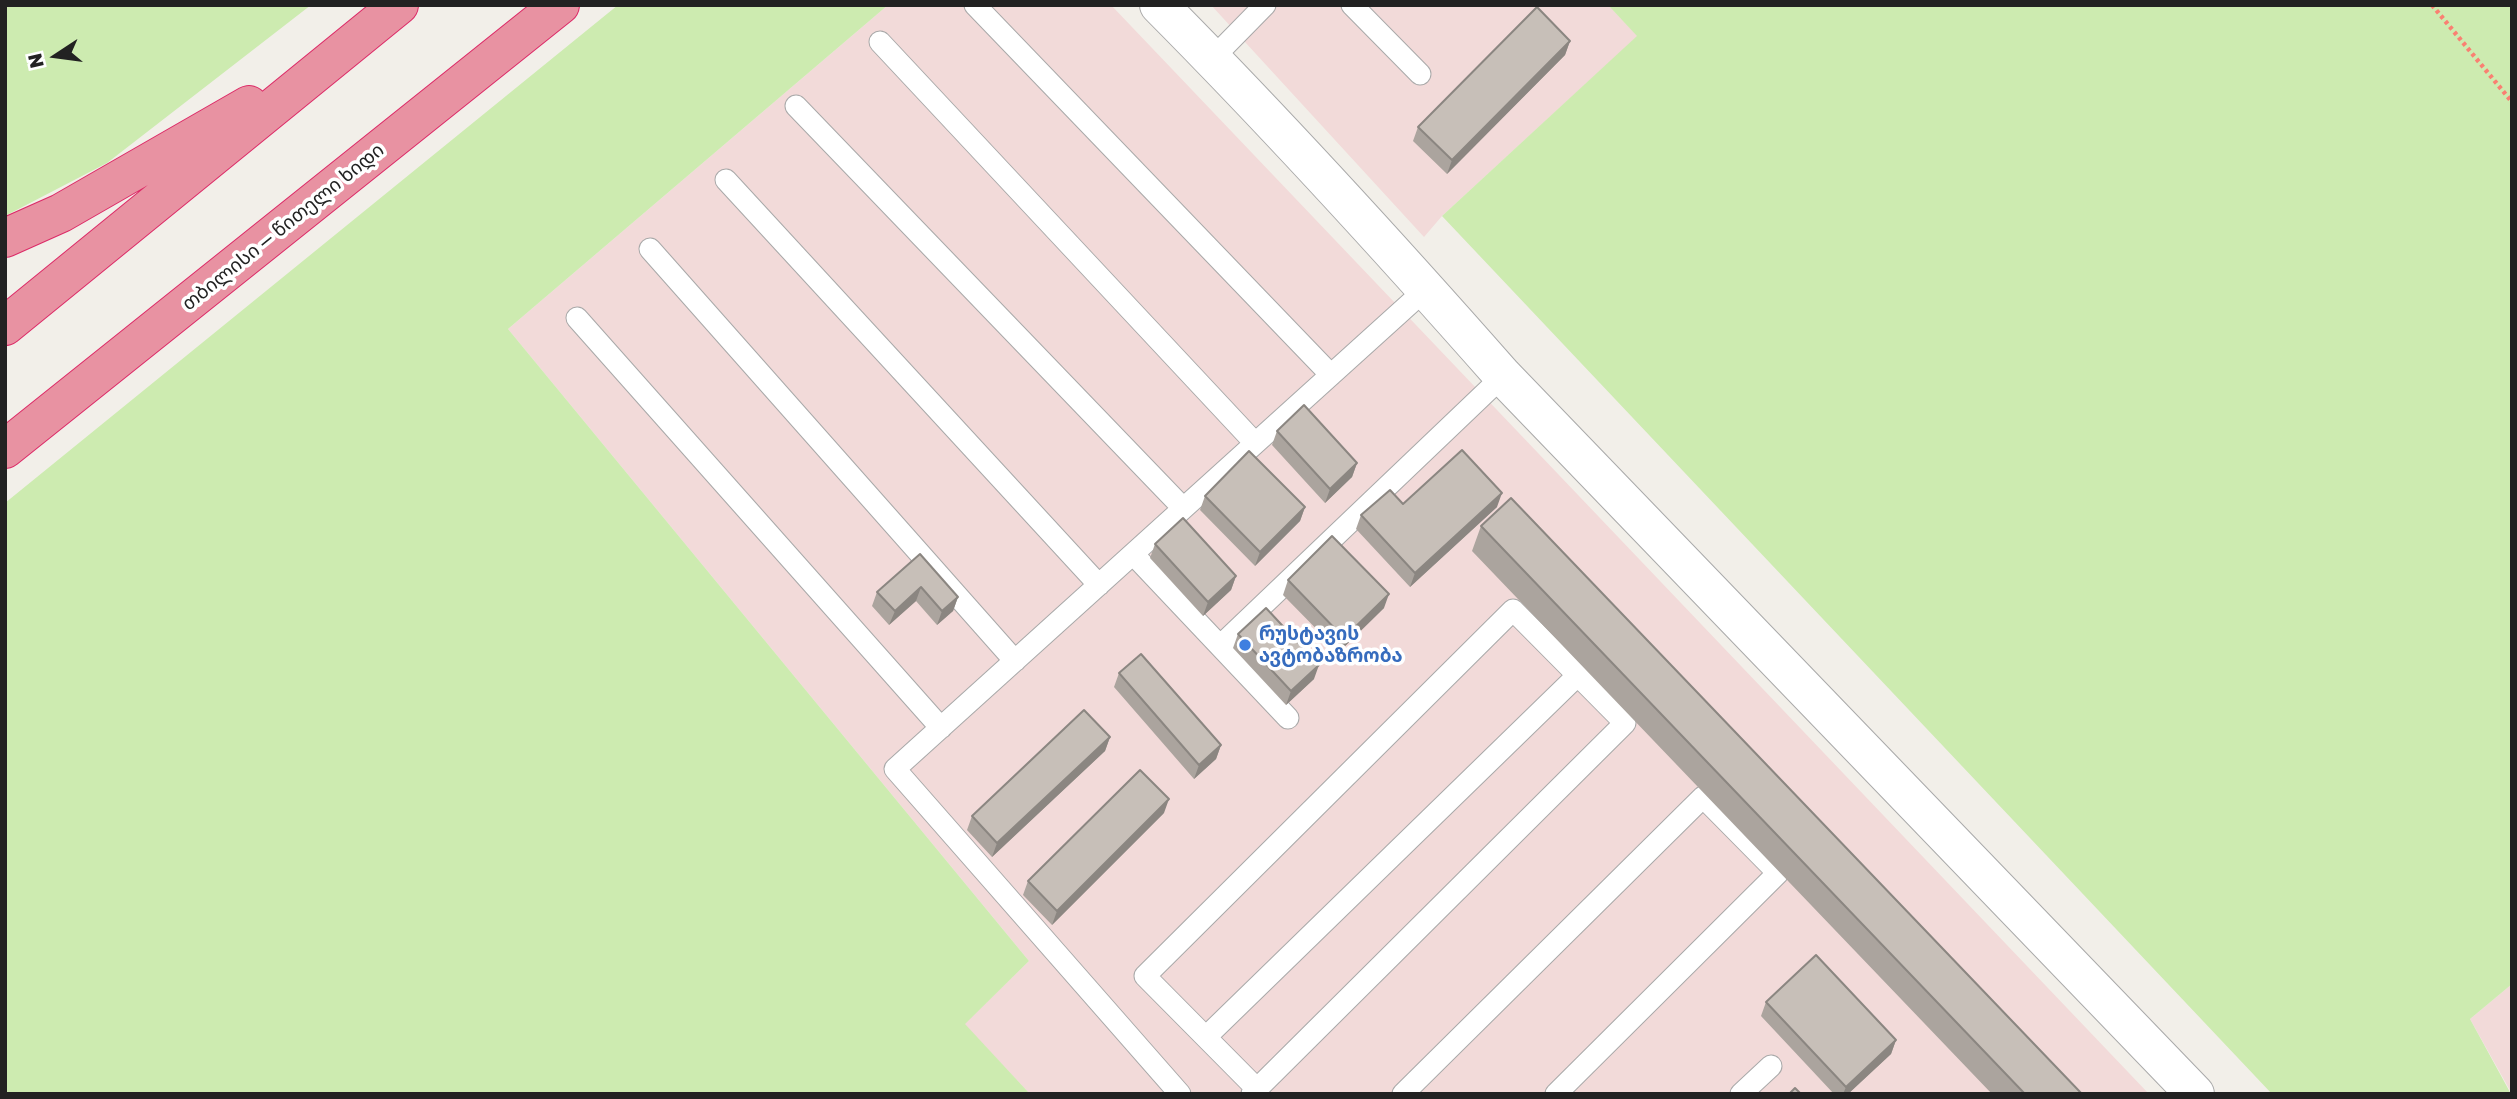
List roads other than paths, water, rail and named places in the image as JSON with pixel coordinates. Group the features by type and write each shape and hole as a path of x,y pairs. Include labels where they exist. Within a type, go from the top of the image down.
{"highway":[{"path":"5,326 399,5"},
{"name":"თბილისი — წითელი ხიდი","path":"5,449 560,5"},
{"path":"5,238 61,213 178,144 336,57"}],"street":[{"path":"1160,5 1426,289 1503,376 2195,1094"}],"lane":[{"path":"975,5 1331,375"},
{"path":"1212,59 1265,5"},
{"path":"1352,5 1420,74"},
{"path":"880,42 1255,443"},
{"path":"796,106 1183,508"},
{"path":"726,180 1099,585"},
{"path":"650,249 1015,661"},
{"path":"1180,1094 895,769 1426,289"},
{"path":"577,318 941,728"},
{"path":"1220,646 1503,376"},
{"path":"1133,554 1288,718"},
{"path":"1513,610 1578,675 1625,723 1255,1091 1145,976 1513,610"},
{"path":"1206,1037 1578,675"},
{"path":"1403,1094 1703,797 1778,873 1556,1094"},
{"path":"1741,1094 1771,1066"}],"place":[{"name":"რუსტავის ავტობაზრობა","path":"1245,645"}]}
